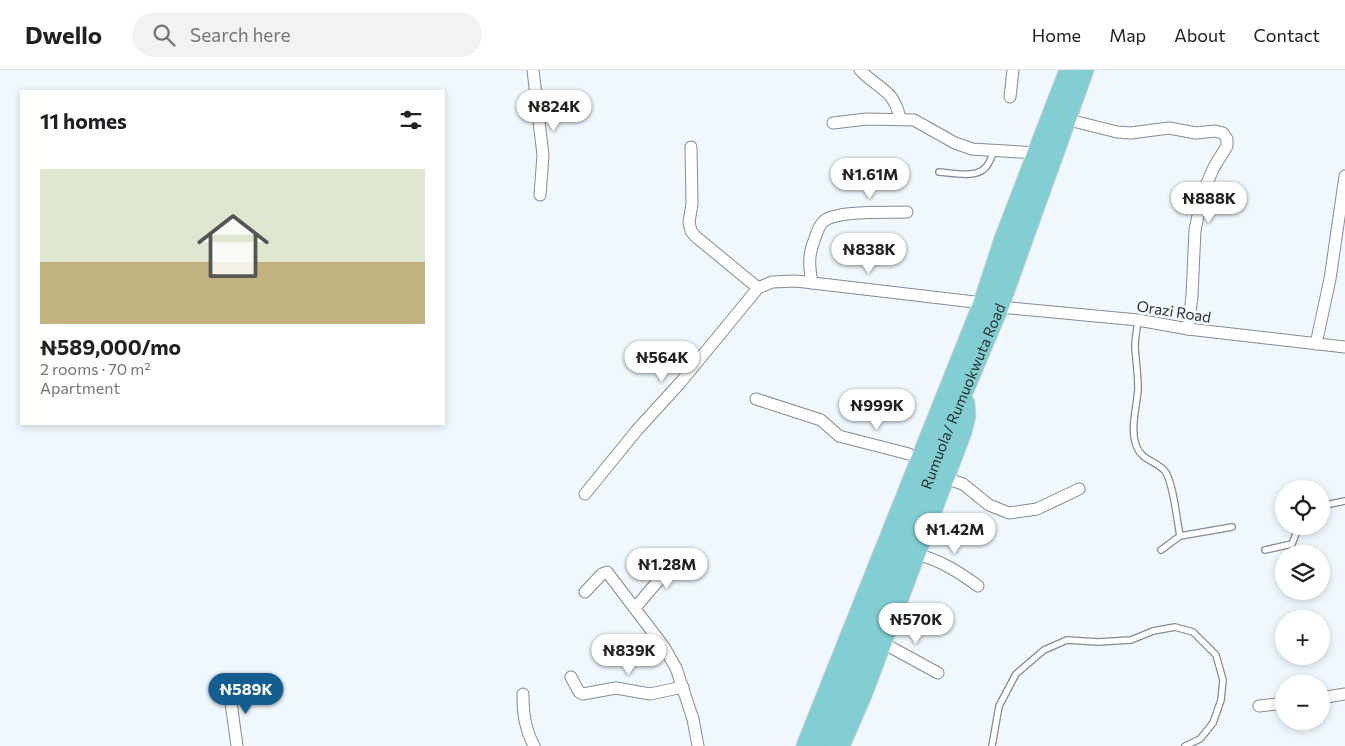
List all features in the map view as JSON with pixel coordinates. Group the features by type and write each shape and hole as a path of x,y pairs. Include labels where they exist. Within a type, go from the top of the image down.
{"main road":[{"name":"Rumuola/ Rumuokwuta Road","path":"991,305 1004,239 1069,70"},
{"name":"Rumuola/ Rumuokwuta Road","path":"806,746 912,479 957,389 1052,162 1065,119 1084,70"},
{"name":"Rumuola/ Rumuokwuta Road","path":"820,746 889,586 936,458 957,389"},
{"path":"793,746 813,702 909,454 931,403 957,389 966,416 962,432 882,643 840,746"}],"street":[{"path":"533,70 543,155 540,196"},
{"path":"860,70 891,96 900,118"},
{"path":"1010,97 1013,70"},
{"path":"833,123 866,119 900,118 914,120 921,122 956,143 972,149 1036,153"},
{"path":"1065,119 1117,132 1132,133 1170,128 1196,132 1215,131 1222,133 1227,139 1227,146 1214,167 1203,192 1195,230 1192,296 1188,330"},
{"path":"584,494 637,430 680,383 758,288 691,231 689,222 692,204 691,147"},
{"path":"1316,344 1330,279 1345,176"},
{"path":"812,283 808,264 809,257 821,223 825,220 846,214 907,212"},
{"name":"Orazi Road","path":"758,288 772,282 812,283 928,295 991,305 1138,320 1188,330 1345,347"},
{"path":"756,399 821,420 839,436 909,454"},
{"path":"945,478 963,484 989,505 1009,513 1037,509 1079,490"},
{"path":"916,554 955,569 978,586"},
{"path":"635,608 680,555"},
{"path":"585,592 602,574 607,572 664,647 676,668 693,719 698,746"},
{"path":"882,643 938,672"},
{"path":"571,678 579,692 583,694 616,688 650,694 682,687"},
{"path":"229,688 237,746"},
{"path":"523,694 524,722 534,746"},
{"path":"1330,696 1345,694"},
{"path":"1259,706 1275,704"}],"lane":[{"path":"939,172 962,174 981,171 986,168 994,151"},
{"path":"1138,320 1135,345 1138,370 1134,428 1136,444 1139,453 1144,458 1163,468 1168,475 1180,536"},
{"path":"1330,504 1345,501"},
{"path":"1161,550 1180,536 1232,527"},
{"path":"1265,550 1292,544 1295,535"},
{"path":"992,746 998,706 1016,674 1044,650 1067,640 1098,642 1131,640 1153,631 1175,627 1194,632 1216,654 1223,680 1221,700 1213,723 1200,738 1185,746"}]}
